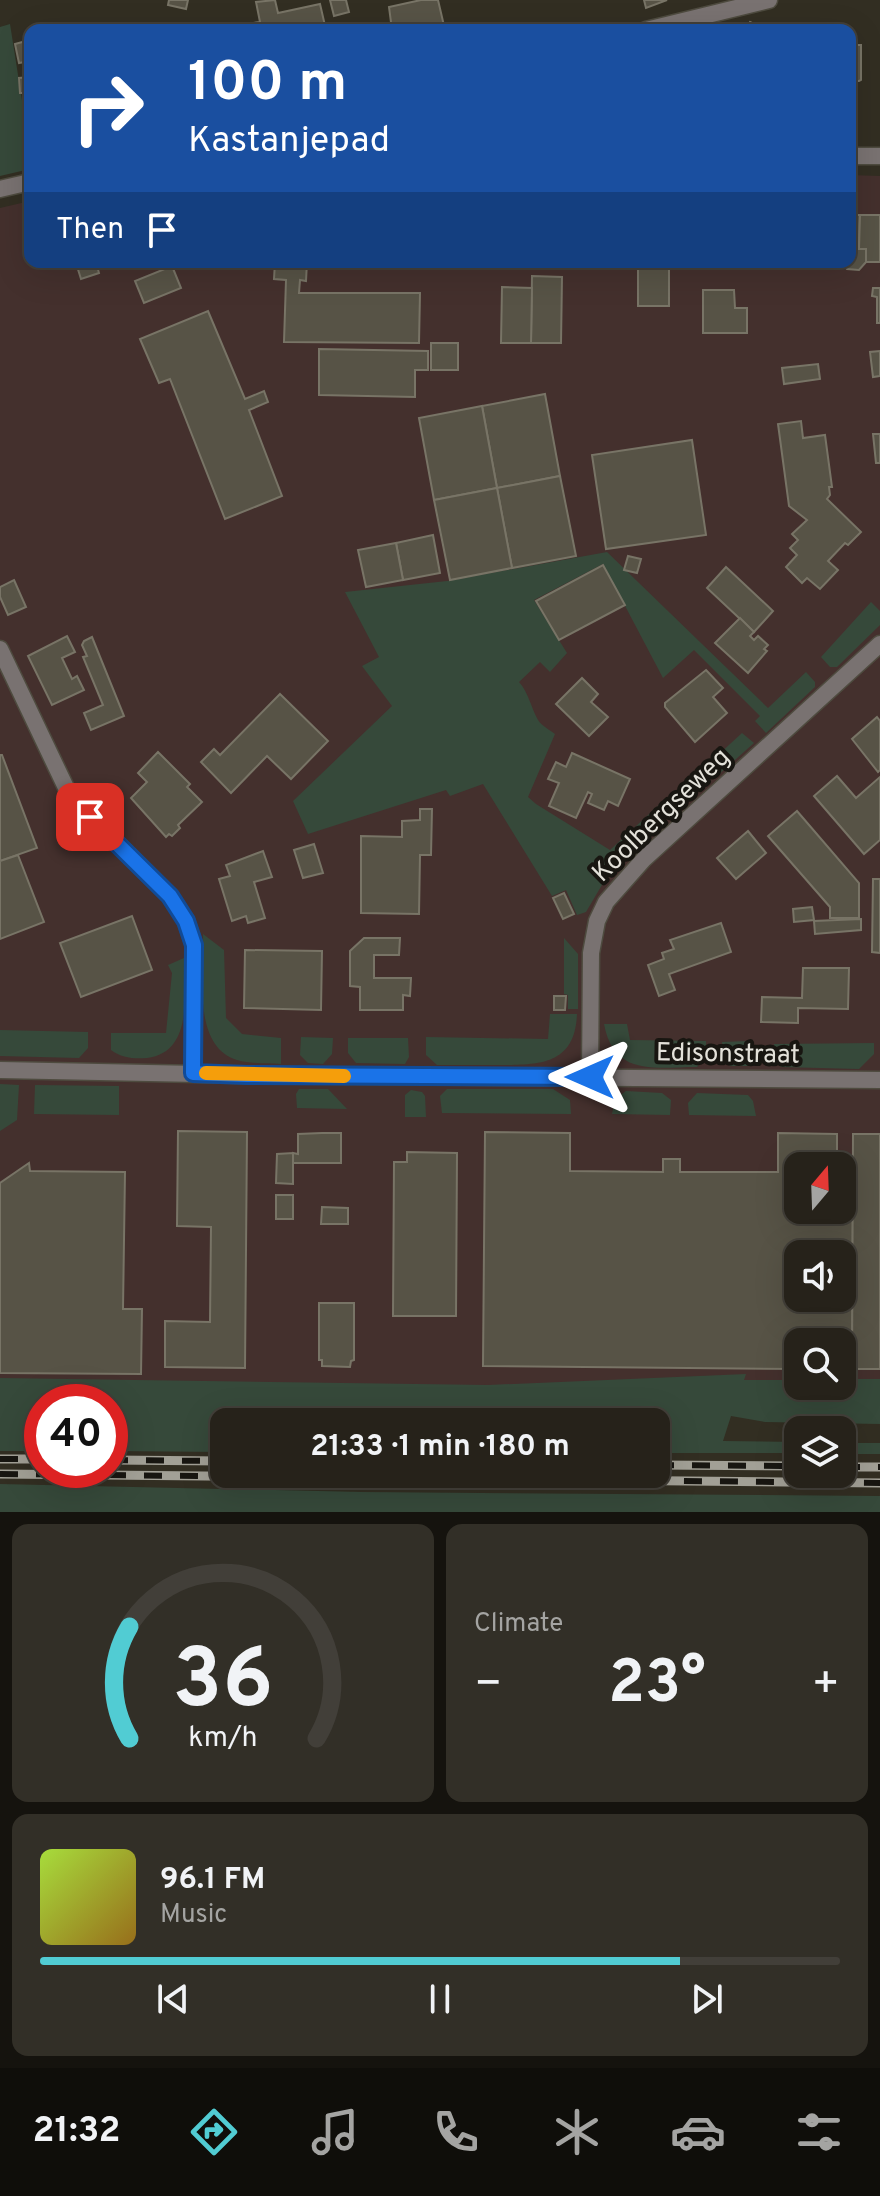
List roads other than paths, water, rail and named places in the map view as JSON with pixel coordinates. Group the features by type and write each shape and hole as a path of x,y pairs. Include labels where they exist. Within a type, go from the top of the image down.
{"street":[{"path":"671,24 769,0"},
{"path":"856,156 880,156"},
{"path":"0,189 24,183"},
{"name":"Koolbergseweg","path":"590,1077 591,953 597,921 606,902 644,859 880,644"},
{"path":"0,649 70,796 170,896 186,921 194,945 193,1073"},
{"name":"Edisonstraat","path":"0,1070 276,1076 880,1080"}],"railway":[{"path":"0,1459 24,1459"},
{"path":"128,1460 210,1461"},
{"path":"670,1465 784,1466"},
{"path":"856,1467 880,1467"},
{"path":"0,1474 880,1483"}]}
